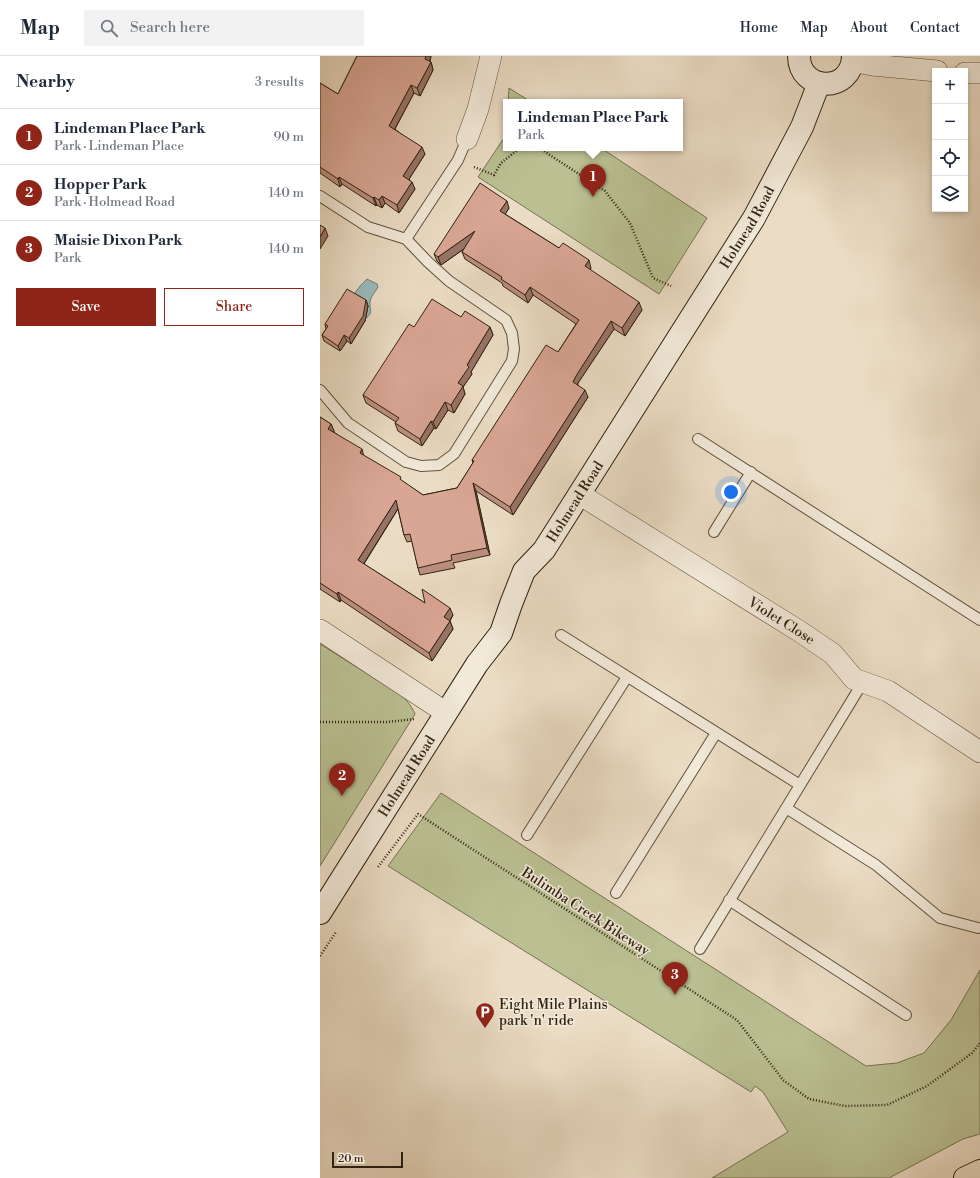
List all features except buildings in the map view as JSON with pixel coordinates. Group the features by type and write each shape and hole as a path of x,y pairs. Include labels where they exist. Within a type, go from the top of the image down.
{"highway":[{"path":"965,1178 980,1171"}],"street":[{"path":"467,139 478,109 491,56"},
{"path":"799,56 800,64 805,74 819,83 829,84 843,78 850,71 853,58 872,65 932,71"},
{"path":"968,73 980,73"},
{"name":"Holmead Road","path":"320,913 476,664 501,633 524,571 544,550 754,218 802,127 819,83"},
{"name":"Violet Close","path":"579,494 800,631 833,654 854,678 888,691 980,752"},
{"path":"320,630 445,712"}],"lane":[{"path":"406,239 458,160 467,139"},
{"path":"320,196 368,227 406,239 449,281 506,320 512,333 514,349 512,361 454,454 439,465 421,466 406,462 348,423 320,390"},
{"path":"698,439 980,620"},
{"path":"714,532 751,472"},
{"path":"561,635 800,785"},
{"path":"527,835 627,677"},
{"path":"700,949 863,682"},
{"path":"616,893 716,733"},
{"path":"786,808 876,865 940,918 978,928"},
{"path":"729,900 906,1015"}],"path":[{"path":"458,160 494,175 501,163 516,151"},
{"path":"544,151 605,191 630,223 653,278 671,286"},
{"path":"320,722 387,722 418,719"},
{"name":"Bulimba Creek Bikeway","path":"375,873 418,814 737,1020 783,1080 809,1099 845,1106 888,1104 927,1086 972,1053 980,1043"},
{"path":"320,956 337,930"}],"green space":[{"path":"509,88 526,99 508,99"},
{"path":"503,140 503,151 606,151 707,218 659,294 478,177"},
{"path":"320,644 398,693 408,702 415,714 320,866"},
{"path":"441,793 866,1066 897,1063 924,1053 951,1020 980,970 980,1134 963,1139 889,1178 712,1178 788,1132 763,1092 755,1086 751,1092 388,866"}],"water":[{"path":"367,279 377,284 378,287 371,298 370,313 367,318 362,321 354,294"}],"place":[{"name":"Lindeman Place Park","path":"593,197"},
{"name":"Hopper Park","path":"342,796"},
{"name":"Maisie Dixon Park","path":"675,995"},
{"name":"Eight Mile Plains park 'n' ride","path":"485,1029"}]}
